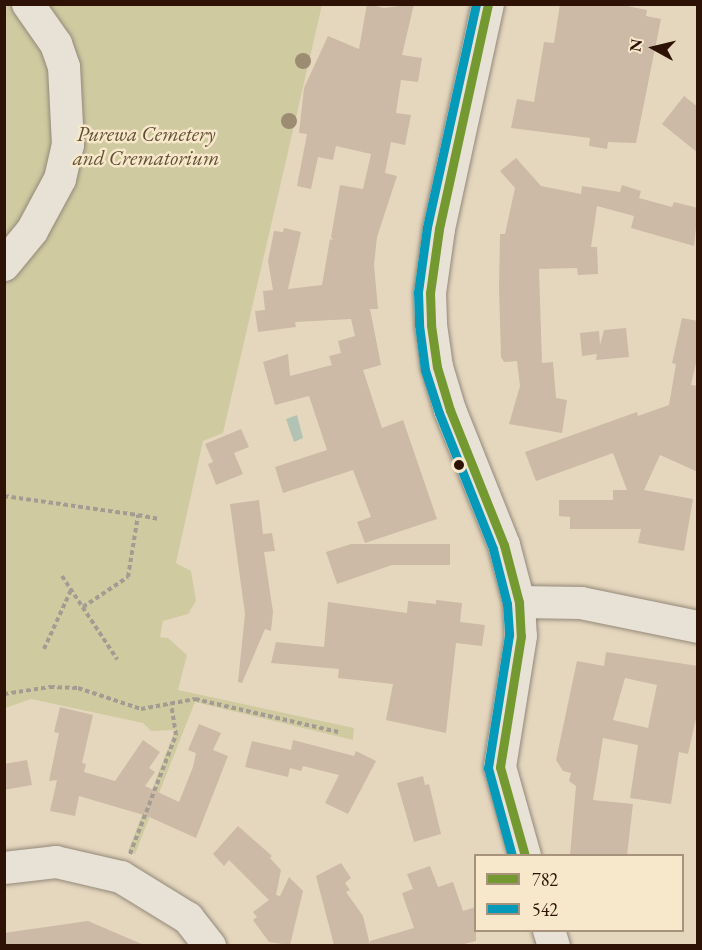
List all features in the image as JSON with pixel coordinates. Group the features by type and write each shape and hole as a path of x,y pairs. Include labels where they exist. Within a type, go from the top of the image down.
{"street":[{"path":"4,265 32,231 60,179 68,145 64,67 56,44 28,4"},
{"path":"488,4 439,229 430,292 431,325 437,367 450,410 504,545 519,602 521,636 500,767 525,854"},
{"path":"519,602 581,603 698,627"},
{"path":"4,868 56,862 121,877 188,918 210,945"}],"path":[{"path":"4,496 158,519"},
{"path":"83,607 128,577 138,516"},
{"path":"62,576 117,659"},
{"path":"44,649 71,590"},
{"path":"4,694 67,687 133,708 195,699 338,732"},
{"path":"121,877 176,735 171,704"}],"green space":[{"name":"Purewa Cemetery and Crematorium","path":"4,5 322,5 223,433 203,441 176,563 191,571 196,601 188,614 163,621 160,637 168,638 187,655 178,690 354,728 353,740 195,702 135,854 128,851 175,730 151,731 143,723 31,699 5,708"}],"shaded area":[{"path":"297,415 303,438 294,442 286,419"}],"building":[{"path":"367,4 384,8 414,4 402,55 422,58 418,82 401,80 396,113 411,115 405,145 391,142 385,173 397,176 377,237 374,265 378,309 370,309 381,365 363,370 382,428 403,420 437,519 365,543 357,522 371,517 353,470 283,493 275,467 327,450 309,396 275,405 263,362 288,354 290,376 332,365 329,356 341,353 338,341 355,336 351,319 295,322 296,327 258,332 255,311 265,310 263,291 273,290 268,261 274,231 283,232 284,228 301,232 288,289 322,285 330,239 333,240 331,237 340,185 363,189 371,154 336,146 333,160 318,157 311,189 297,186 307,134 299,133 304,88 328,36 359,49"},
{"path":"560,4 617,4 647,10 646,16 661,19 636,143 608,142 607,149 589,146 590,138 511,128 517,99 534,102 544,42 554,43"},
{"path":"684,96 698,107 698,153 662,124"},
{"path":"516,158 541,186 581,194 582,186 620,192 622,185 641,191 639,198 672,207 674,202 698,208 694,246 631,228 634,216 597,206 591,247 597,247 598,274 578,275 577,268 539,269 542,363 553,362 556,398 567,400 562,433 509,424 520,386 517,361 504,362 501,357 500,234 505,234 515,188 500,171"},
{"path":"682,318 698,321 698,354 691,385 698,386 698,472 660,455 644,490 693,499 684,551 638,543 641,529 570,529 570,517 559,516 559,500 613,500 613,490 627,490 613,453 536,481 525,452 637,412 638,416 669,405 676,364 672,363"},
{"path":"626,328 629,357 596,360 597,354 582,356 580,333 599,331 600,345 604,330"},
{"path":"241,429 249,447 234,453 243,474 216,485 208,464 213,462 205,444"},
{"path":"259,500 263,534 272,533 275,551 264,552 273,612 271,631 265,629 242,683 238,682 245,614 230,504"},
{"path":"351,544 450,544 450,565 392,565 337,584 326,552"},
{"path":"436,600 462,603 460,622 485,625 482,646 456,643 446,733 386,720 393,684 338,678 339,669 271,663 276,642 324,647 328,602 407,613 408,601 436,604"},
{"path":"606,652 698,666 698,710 688,754 679,752 671,804 630,798 638,745 603,738 593,800 633,804 627,854 570,854 576,786 569,781 571,773 563,771 556,760 577,661 604,666","holes":["625,678 657,685 648,728 613,720"]},
{"path":"60,707 93,715 82,763 86,764 84,772 115,781 143,740 160,752 149,768 155,772 145,786 179,802 193,767 196,753 188,750 199,724 221,733 213,750 228,756 196,838 147,816 79,796 75,816 50,811 57,780 49,781 59,733 54,732"},
{"path":"293,740 354,756 356,751 376,761 348,814 325,803 339,775 303,766 301,771 290,768 288,777 245,767 252,741 291,750"},
{"path":"27,760 32,785 4,790 4,764"},
{"path":"423,776 425,785 429,784 441,834 414,842 397,783"},
{"path":"238,826 272,856 270,858 281,870 276,895 280,896 289,877 303,891 290,945 269,942 253,920 257,917 253,912 269,900 229,860 224,866 213,854"},
{"path":"341,863 351,878 345,883 350,890 346,892 363,916 370,945 334,945 316,876"},
{"path":"430,866 438,887 453,882 463,911 474,908 476,941 460,945 370,945 370,941 414,928 402,893 413,889 407,874"},
{"path":"88,921 144,945 4,945 4,933"}],"transit line":[{"name":"542","path":"476,4 427,227 418,292 419,325 425,370 439,413 493,549 507,604 509,635 488,768 511,854"},
{"name":"782","path":"488,4 439,229 430,293 431,325 437,367 450,410 504,545 519,602 521,636 500,767 524,854"}]}
